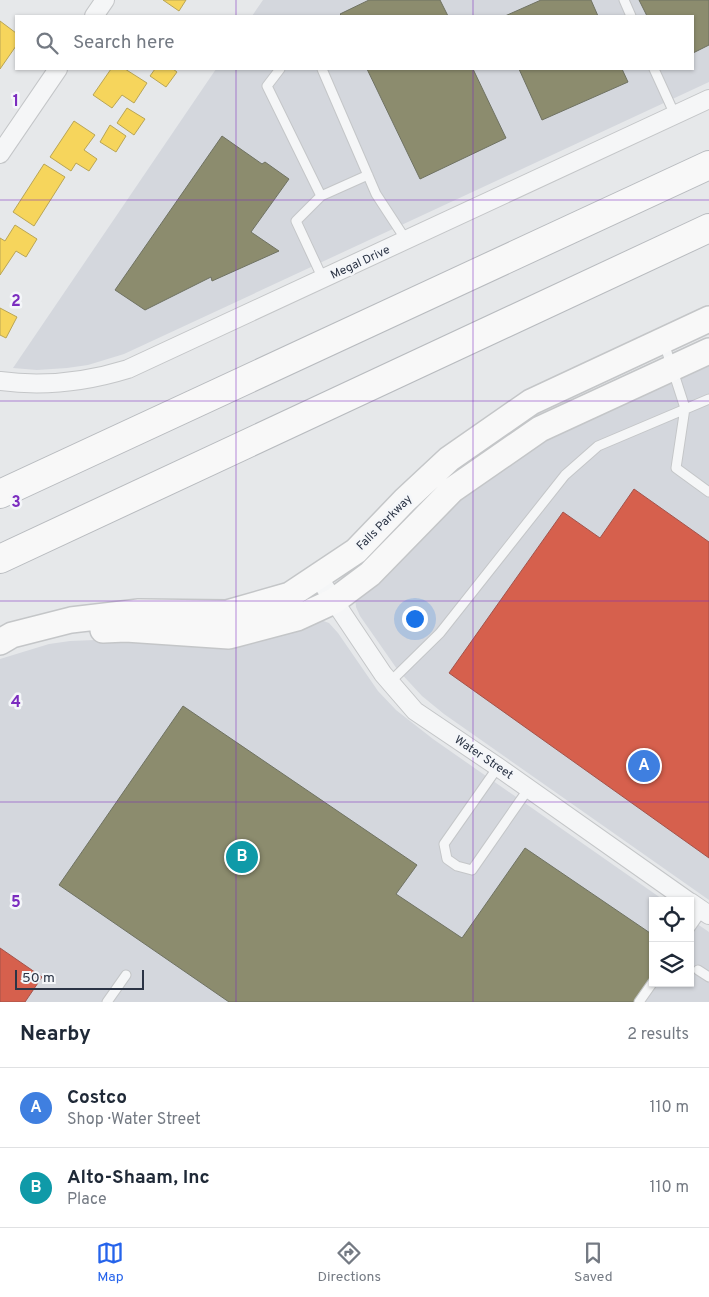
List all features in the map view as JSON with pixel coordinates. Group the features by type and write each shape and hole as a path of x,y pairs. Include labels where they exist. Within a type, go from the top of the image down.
{"highway":[{"path":"0,494 709,165"},
{"path":"0,559 709,228"}],"street":[{"path":"95,15 105,0"},
{"path":"0,154 6,132 57,70"},
{"name":"Megal Drive","path":"0,381 20,384 53,384 89,380 128,370 709,99"},
{"name":"Falls Parkway","path":"0,642 12,635 71,620 138,612 227,613 290,595 356,551 449,458 531,402 709,319"},
{"name":"Falls Parkway","path":"0,650 78,632 126,629 229,636 297,618 334,601 370,574 452,490 540,429 709,351"},
{"name":"Water Street","path":"318,577 390,682 414,711 529,788 697,907"}],"lane":[{"path":"624,0 631,15"},
{"path":"279,70 267,86 321,196"},
{"path":"322,70 376,194 406,240"},
{"path":"654,70 675,115"},
{"path":"323,279 296,221 321,196 368,174"},
{"path":"664,341 685,408 676,468 709,492"},
{"path":"390,682 440,633 565,475 598,446 709,399"},
{"path":"498,767 444,844 448,859 457,866 472,870 529,788"},
{"path":"698,970 709,977"},
{"path":"107,1002 126,975"},
{"path":"639,1002 650,987"}],"shaded area":[{"path":"263,0 709,0 709,82 124,354 88,365 67,368 37,370 13,368 215,70 694,70 694,15 253,15"},
{"path":"709,357 709,900 444,714 422,696 397,669 360,616 356,607 355,597 479,473"},
{"path":"318,619 329,623 378,691 396,710 433,739 659,897 649,897 649,987 694,987 694,922 709,932 709,1002 0,1002 0,659 49,644 70,641 120,639"}],"building: Homes":[{"path":"163,0 186,0 179,11"},
{"path":"0,21 15,32 15,47 0,69"},
{"path":"110,70 127,70 147,83 134,103 122,95 112,108 93,95"},
{"path":"154,70 174,70 177,72 166,87 150,76"},
{"path":"127,108 145,119 134,135 117,123"},
{"path":"74,121 95,135 84,150 97,159 89,171 76,163 71,171 50,157"},
{"path":"110,125 126,136 116,152 100,142"},
{"path":"44,164 65,177 34,226 13,212"},
{"path":"15,225 37,239 26,257 16,251 0,275 0,238 5,241"},
{"path":"0,308 17,317 6,338 0,335"}],"building: Shops":[{"path":"634,489 709,542 709,858 449,673 563,512 600,538"},
{"path":"0,948 42,977 25,1002 0,1002"}],"building: Industry":[{"path":"369,0 440,0 448,15 341,15"},
{"path":"541,0 591,0 598,15 507,15"},
{"path":"639,0 709,0 709,45 694,52 694,15 646,15"},
{"path":"367,70 473,70 506,138 420,179"},
{"path":"519,70 622,70 628,82 542,120"},
{"path":"222,136 262,164 265,162 289,179 251,232 279,251 212,281 211,277 145,310 115,290"},
{"path":"183,706 417,865 396,894 462,938 525,848 649,932 649,983 635,1002 229,1002 59,885"}],"place":[{"name":"Costco","path":"644,766"},
{"name":"Alto-Shaam, Inc","path":"242,857"}]}
